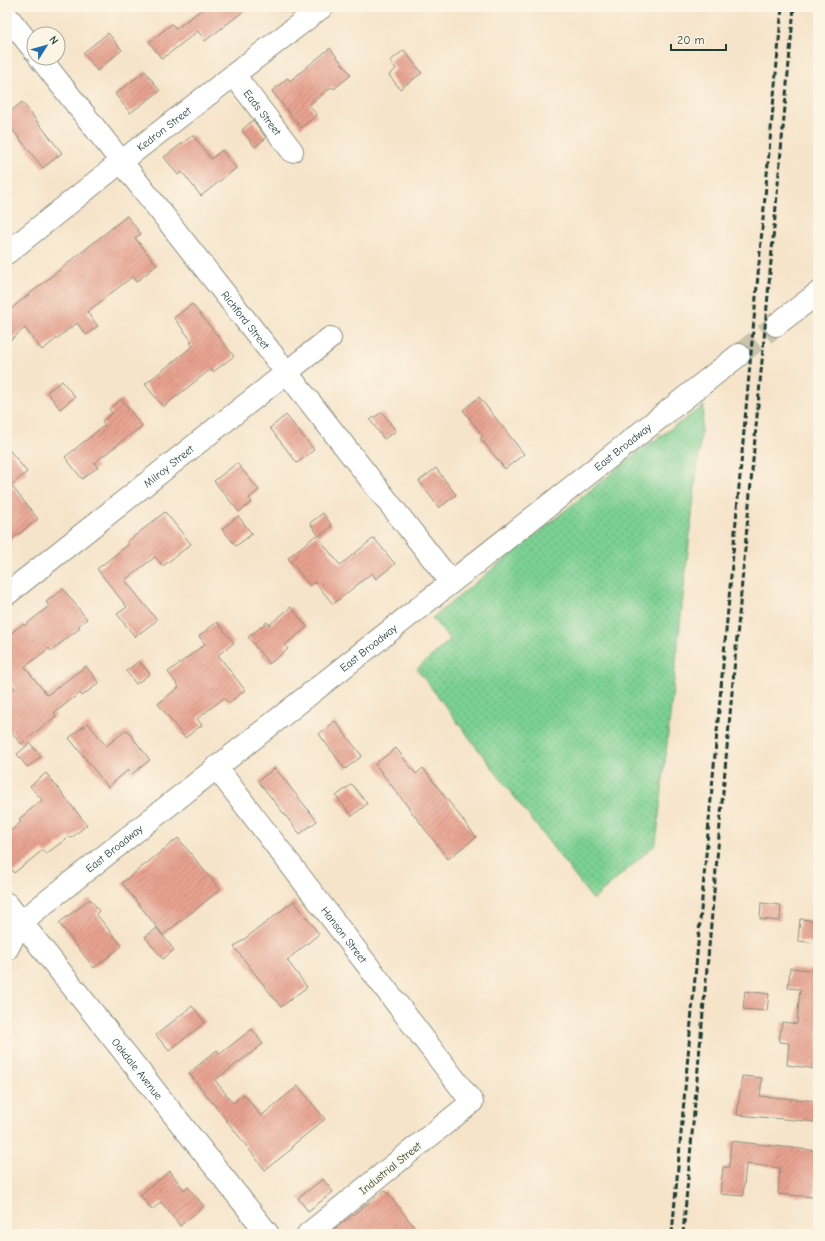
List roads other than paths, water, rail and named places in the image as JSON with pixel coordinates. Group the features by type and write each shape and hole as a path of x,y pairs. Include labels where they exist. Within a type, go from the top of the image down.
{"street":[{"name":"Kedron Street","path":"7,253 122,161 322,7"},
{"path":"7,16 26,40"},
{"name":"Richford Street","path":"46,66 451,582"},
{"name":"Eads Street","path":"234,74 292,151"},
{"path":"776,325 818,293"},
{"name":"Milroy Street","path":"7,594 330,338"},
{"name":"East Broadway","path":"7,949 21,922 739,355"},
{"name":"Hanson Street","path":"216,768 472,1102"},
{"name":"Oakdale Avenue","path":"7,904 268,1234"},
{"name":"Industrial Street","path":"308,1234 472,1102"}],"tunnel":[{"path":"739,355 776,325"}],"railway":[{"path":"672,1234 782,7"},
{"path":"683,1234 794,7"}]}
